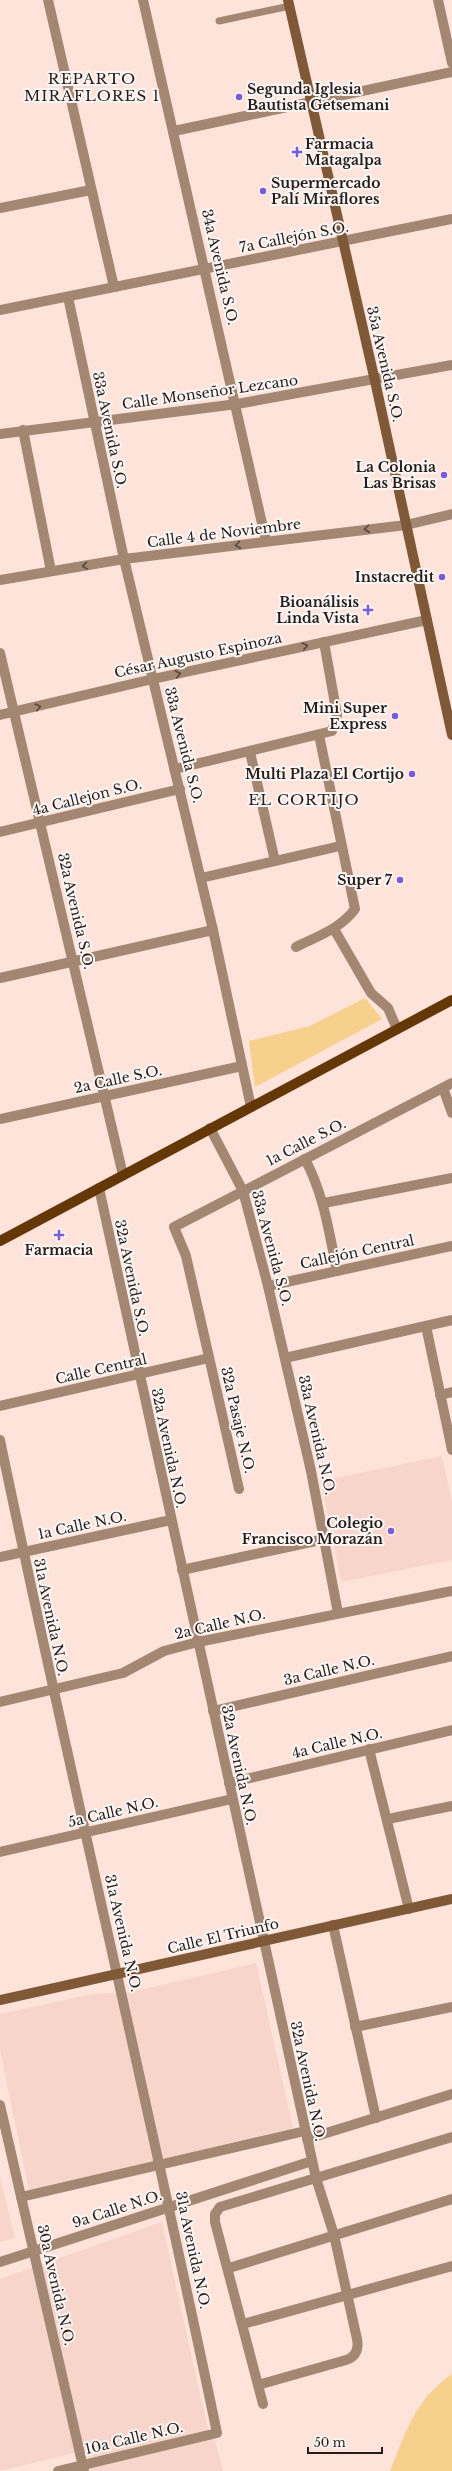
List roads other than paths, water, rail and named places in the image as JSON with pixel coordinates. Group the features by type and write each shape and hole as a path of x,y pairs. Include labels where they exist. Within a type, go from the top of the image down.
{"main road":[{"name":"35a Avenida S.O.","path":"289,3 375,381 452,735"},
{"path":"0,1241 452,1000"},
{"name":"Calle El Triunfo","path":"0,2000 452,1899"}],"street":[{"path":"48,0 114,287"},
{"name":"34a Avenida S.O.","path":"143,0 237,404 266,541"},
{"path":"438,0 452,63"},
{"path":"219,21 289,3"},
{"path":"174,131 452,72"},
{"path":"0,208 91,190"},
{"name":"7a Callejón S.O.","path":"0,310 206,268 344,242 452,219"},
{"name":"33a Avenida S.O.","path":"68,297 124,560 201,878 251,1107"},
{"name":"Calle Monseñor Lezcano","path":"0,434 237,404 375,381 452,365"},
{"path":"23,430 51,571"},
{"name":"Calle 4 de Noviembre","path":"0,580 124,560 266,541 406,525 452,514"},
{"name":"César Augusto Espinoza","path":"0,715 153,679 427,620"},
{"path":"175,769 319,736 332,731 337,715 324,642"},
{"name":"32a Avenida S.O.","path":"0,653 41,823 122,1175"},
{"path":"296,947 334,929 347,920 355,909 340,846 319,736"},
{"path":"250,752 275,861"},
{"name":"4a Callejon S.O.","path":"0,832 180,789"},
{"path":"201,878 340,846"},
{"path":"334,929 371,993 388,1008 397,1029"},
{"path":"0,978 73,963 213,930"},
{"name":"2a Calle S.O.","path":"0,1119 242,1066"},
{"path":"447,1085 452,1113"},
{"name":"1a Calle S.O.","path":"174,1227 447,1085"},
{"name":"33a Avenida S.O.","path":"210,1128 243,1191 285,1358"},
{"path":"305,1159 316,1180 324,1203 337,1271"},
{"path":"324,1203 452,1178"},
{"name":"32a Avenida S.O.","path":"99,1188 139,1374"},
{"name":"32a Pasaje N.O.","path":"174,1227 186,1256 239,1489"},
{"name":"Callejón Central","path":"268,1286 452,1246"},
{"path":"285,1358 452,1320"},
{"path":"426,1326 452,1450"},
{"name":"Calle Central","path":"0,1406 209,1358"},
{"name":"33a Avenida N.O.","path":"285,1358 325,1538 338,1613"},
{"name":"32a Avenida N.O.","path":"139,1374 306,2135 316,2178 334,2235 358,2345 357,2352 352,2358 258,2385"},
{"path":"440,1395 452,1392"},
{"name":"31a Avenida N.O.","path":"0,1440 52,1691 170,2206 216,2433"},
{"name":"1a Calle N.O.","path":"0,1557 171,1520"},
{"path":"182,1570 325,1538"},
{"name":"2a Calle N.O.","path":"0,1702 124,1673 164,1651 198,1642 452,1591"},
{"name":"3a Calle N.O.","path":"213,1711 452,1656"},
{"name":"4a Calle N.O.","path":"229,1783 452,1730"},
{"path":"369,1749 388,1819 409,1908"},
{"name":"5a Calle N.O.","path":"0,1852 232,1798"},
{"path":"388,1819 452,1806"},
{"path":"333,1925 376,2118"},
{"path":"355,2027 452,2007"},
{"path":"21,2197 306,2135 376,2118 452,2094"},
{"name":"30a Avenida N.O.","path":"0,2105 83,2468"},
{"path":"263,2404 229,2268 215,2222 215,2214 220,2208 452,2137"},
{"name":"9a Calle N.O.","path":"0,2262 312,2161"},
{"path":"229,2268 452,2199"},
{"path":"243,2324 452,2266"},
{"name":"10a Calle N.O.","path":"58,2471 83,2468 216,2433"}],"place":[{"name":"Segunda Iglesia Bautista Getsemani","path":"239,97"},
{"name":"Farmacia Matagalpa","path":"297,152"},
{"name":"Supermercado Palí Miraflores","path":"263,191"},
{"name":"La Colonia Las Brisas","path":"444,475"},
{"name":"Instacredit","path":"442,577"},
{"name":"Bioanálisis Linda Vista","path":"368,610"},
{"name":"Mini Super Express","path":"395,716"},
{"name":"Multi Plaza El Cortijo","path":"412,774"},
{"name":"Super 7","path":"400,880"},
{"name":"Farmacia","path":"59,1235"},
{"name":"Colegio Francisco Morazán","path":"391,1531"}],"district":[{"name":"REPARTO MIRAFLORES 1","path":"92,86"},
{"name":"EL CORTIJO","path":"304,799"}]}
